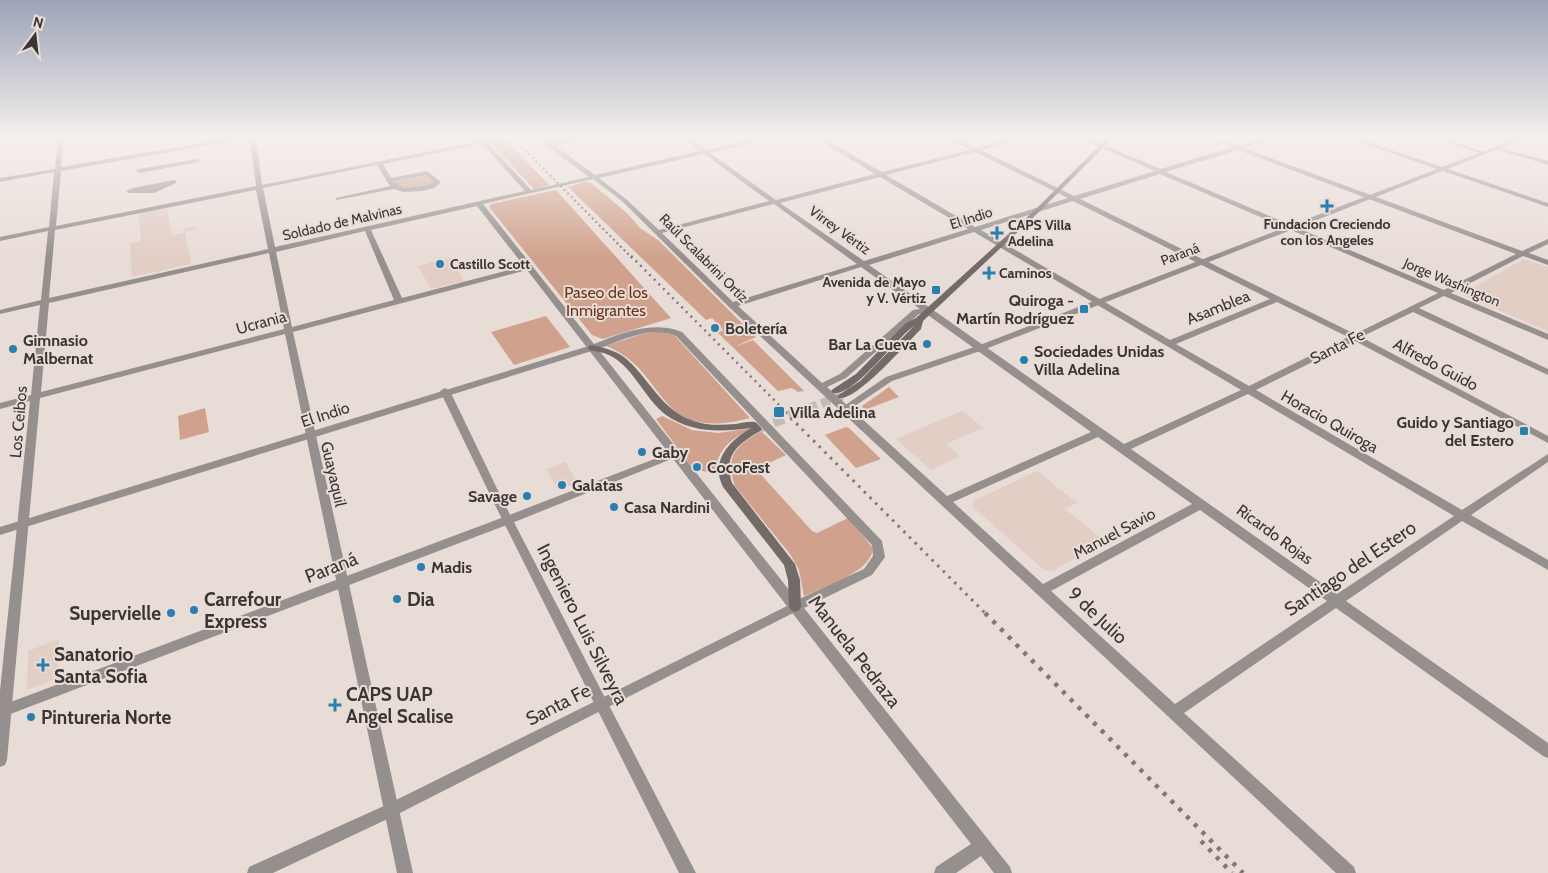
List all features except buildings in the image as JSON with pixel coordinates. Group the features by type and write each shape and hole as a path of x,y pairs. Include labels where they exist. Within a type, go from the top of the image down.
{"main road":[{"path":"839,394 863,383 918,328 919,320 929,310 1038,210 1071,177"},
{"path":"592,348 606,349 621,357 665,408 681,420 710,428 755,427 733,445 726,456 722,474 727,484 789,564 794,580 795,607"}],"street":[{"path":"0,180 19,177"},
{"name":"Los Ceibos","path":"0,760 2,711 24,524 57,177"},
{"name":"Guayaquil","path":"258,177 310,435 405,873"},
{"path":"0,239 307,177"},
{"path":"388,177 394,187 401,192 431,187 438,182 432,177"},
{"path":"390,180 405,177"},
{"path":"516,177 530,192"},
{"name":"Soldado de Malvinas","path":"0,312 594,177"},
{"name":"Raúl Scalabrini Ortíz","path":"594,177 624,200 659,232 732,305 822,386"},
{"name":"Virrey Vértiz","path":"741,177 980,348"},
{"path":"659,232 879,177"},
{"name":"Horacio Quiroga","path":"883,177 1548,566"},
{"name":"Alfredo Guido","path":"1030,177 1354,337 1548,440"},
{"name":"El Indio","path":"732,305 977,231 1146,177"},
{"name":"Jorge Washington","path":"1172,177 1548,337"},
{"path":"1314,177 1548,263"},
{"name":"Paraná","path":"846,408 890,379 980,348 1425,177"},
{"path":"1462,177 1548,205"},
{"path":"174,182 154,191 143,190 128,191 174,182"},
{"path":"338,199 394,187"},
{"path":"154,191 159,207"},
{"name":"Manuela Pedraza","path":"479,204 1004,873"},
{"path":"367,229 399,301"},
{"name":"Santa Fe","path":"1124,448 1249,390 1548,241"},
{"name":"Ucrania","path":"0,406 529,267"},
{"name":"Asamblea","path":"1169,344 1278,299"},
{"path":"1412,308 1548,372"},
{"path":"822,386 843,376 916,312 929,310"},
{"name":"El Indio","path":"0,531 446,391 660,327 672,329 679,334 878,544 879,557 875,564"},
{"name":"Ricardo Rojas","path":"980,348 1124,448 1548,751"},
{"name":"9 de Julio","path":"822,386 1348,873"},
{"name":"Ingeniero Luis Silveyra","path":"446,391 508,520 688,873"},
{"path":"946,501 1100,432"},
{"name":"Paraná","path":"2,711 508,520 675,454"},
{"name":"Santiago del Estero","path":"1174,712 1548,457"},
{"name":"Manuel Savio","path":"1042,590 1202,504"},
{"name":"Santa Fe","path":"255,873 391,810 868,572 875,564"},
{"path":"942,873 982,846"}],"shaded area":[{"path":"167,208 172,235 183,233 183,229 196,226 197,230 185,232 191,264 132,277 130,244 141,241 138,213"},
{"path":"450,258 464,281 431,289 418,266"},
{"path":"1524,259 1548,267 1548,331 1464,296 1463,293"},
{"path":"962,411 984,428 946,444 960,456 931,470 896,439"},
{"path":"565,462 578,483 558,490 546,469"},
{"path":"1037,471 1077,503 1065,509 1106,542 1052,571 1044,570 972,506 973,501"},
{"name":"Sanatorio Santa Sofia","path":"59,639 58,678 27,690 28,651"}],"green space":[{"path":"408,177 430,177 434,182 426,187 412,189 397,187 394,180"},
{"path":"522,177 541,177 549,185 534,189"},
{"path":"584,182 591,183 628,214 640,228 658,240 756,337 734,347 753,340 804,391 798,392 792,388 778,391 718,333 723,330 712,318 706,320 568,187"},
{"name":"Paseo de los Inmigrantes","path":"556,190 671,318 603,339 592,335 489,207 491,204"},
{"path":"546,316 570,347 514,365 491,332"},
{"path":"651,331 668,332 675,336 750,418 718,423 695,421 678,413 665,401 642,371 627,357 606,346"},
{"path":"889,387 899,397 864,410 862,406"},
{"path":"205,408 209,432 180,440 178,416"},
{"path":"662,416 692,430 718,433 753,428 732,440 722,451 716,466 716,474 693,469 656,419"},
{"path":"846,427 881,459 856,468 825,435"},
{"path":"761,431 786,455 756,469 812,531 817,533 848,518 873,548 871,557 865,564 846,578 804,596 799,570 790,554 735,486 732,476 732,459 735,452 745,441"}],"tunnel":[{"path":"796,413 842,396"},
{"path":"758,428 799,412"}],"railway":[{"path":"551,177 632,258"},
{"path":"631,256 787,413"},
{"path":"785,412 986,614"},
{"path":"985,613 1243,873"},
{"path":"1201,841 1232,873"}],"place":[{"name":"Fundacion Creciendo con los Angeles","path":"1327,206"},
{"name":"CAPS Villa Adelina","path":"997,233"},
{"name":"Castillo Scott","path":"440,264"},
{"name":"Caminos","path":"989,273"},
{"name":"Avenida de Mayo y V. Vértiz","path":"936,290"},
{"name":"Quiroga - Martín Rodríguez","path":"1084,309"},
{"name":"Boletería","path":"715,328"},
{"name":"Bar La Cueva","path":"927,344"},
{"name":"Gimnasio Malbernat","path":"13,349"},
{"name":"Sociedades Unidas Villa Adelina","path":"1024,360"},
{"name":"Villa Adelina","path":"779,412"},
{"name":"Guido y Santiago del Estero","path":"1524,431"},
{"name":"Gaby","path":"642,452"},
{"name":"CocoFest","path":"697,467"},
{"name":"Galatas","path":"562,485"},
{"name":"Savage","path":"527,496"},
{"name":"Casa Nardini","path":"614,507"},
{"name":"Madis","path":"421,567"},
{"name":"Dia","path":"397,599"},
{"name":"Carrefour Express","path":"194,610"},
{"name":"Supervielle","path":"171,613"},
{"name":"Sanatorio Santa Sofia","path":"43,665"},
{"name":"CAPS UAP Angel Scalise","path":"335,705"},
{"name":"Pintureria Norte","path":"31,717"}]}
